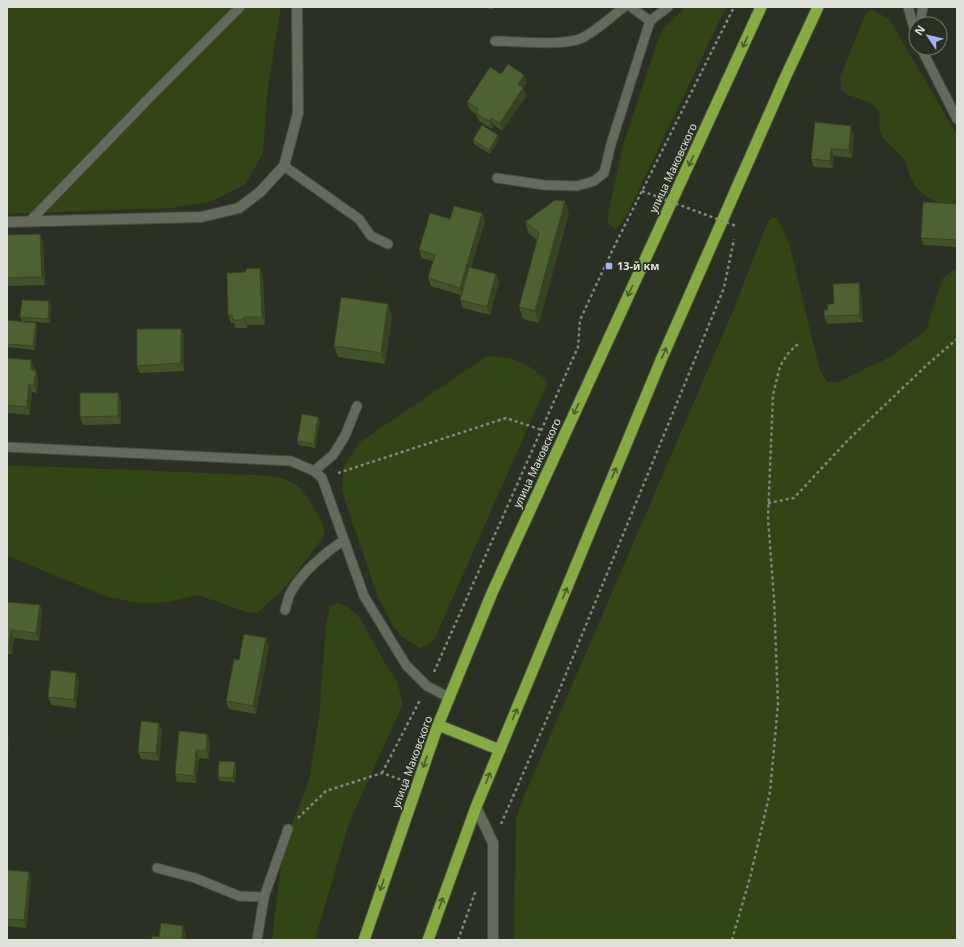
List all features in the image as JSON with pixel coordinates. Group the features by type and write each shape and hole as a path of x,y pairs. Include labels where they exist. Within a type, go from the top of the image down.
{"highway":[{"name":"улица Маковского","path":"364,940 438,726 495,586 761,7"},
{"path":"428,940 476,807 661,360 818,7"},
{"path":"438,726 500,750"}],"street":[{"path":"7,222 201,217 239,208 260,192 284,166 298,113 297,7"},
{"path":"476,807 493,843 493,940"}],"lane":[{"path":"30,221 150,97 240,7"},
{"path":"495,41 530,41 544,44 584,38 624,7"},
{"path":"630,7 650,22"},
{"path":"497,178 544,185 577,186 594,181 604,173 611,144 650,22 668,7"},
{"path":"925,56 957,119"},
{"path":"284,166 359,219 371,236 388,244"},
{"path":"314,471 333,455 345,436 357,406"},
{"path":"7,447 291,462 314,471 322,478 364,596 406,664 427,686 450,698"},
{"path":"285,610 290,592 326,552 344,540"},
{"path":"257,940 264,897 288,829"},
{"path":"157,868 195,878 239,896 264,897"}],"path":[{"path":"382,773 427,686 542,430 578,347 580,320 642,190 734,7"},
{"path":"493,843 559,691 724,288 736,226 642,190"},
{"path":"768,503 794,498 846,442 929,363 957,339"},
{"path":"732,940 751,874 770,792 778,704 768,503 773,395 776,376 785,357 798,344"},
{"path":"322,478 506,418 542,430"},
{"path":"288,829 326,791 382,773 417,786"},
{"path":"458,940 477,888"}],"green space":[{"path":"7,7 281,7 268,87 263,153 246,184 212,201 172,208 7,214"},
{"path":"686,7 726,7 626,217 615,230 608,222 608,213 623,145 659,37 664,28"},
{"path":"872,9 890,20 908,51 908,56 911,56 957,135 957,206 951,206 938,202 920,192 911,179 907,166 900,154 885,140 881,134 880,117 876,108 868,102 849,95 841,90 840,77 865,15"},
{"path":"773,217 778,219 789,243 820,370 827,382 836,383 890,357 926,330 943,278 957,267 957,940 514,940 516,819 523,799 733,311 768,221"},
{"path":"487,356 506,358 520,362 541,375 548,382 435,638 427,646 420,648 401,636 393,626 378,597 346,504 342,489 343,468 360,442"},
{"path":"7,465 276,477 291,482 298,486 303,492 322,523 324,536 284,589 257,613 246,612 198,595 167,602 140,603 108,597 7,556"},
{"path":"338,603 348,607 360,618 387,667 397,681 403,704 349,823 315,940 272,940 283,847 309,780 319,717 326,625 330,606"}],"building":[{"path":"508,64 524,75 518,84 523,88 500,123 491,118 489,121 476,113 478,109 467,102 490,67 501,74"},
{"path":"815,122 851,126 849,150 831,149 830,161 811,159"},
{"path":"482,125 498,135 489,150 473,140"},
{"path":"555,200 565,201 535,311 519,307 539,233 525,222"},
{"path":"923,202 957,204 957,240 921,238"},
{"path":"454,206 482,213 460,288 428,278 435,255 419,250 430,213 450,219"},
{"path":"40,234 42,277 7,278 7,235"},
{"path":"469,267 496,274 487,307 460,300"},
{"path":"260,268 262,317 244,317 244,320 233,320 232,315 228,315 227,273 246,272 246,269"},
{"path":"859,283 860,315 824,316 824,310 828,310 827,304 834,304 833,284"},
{"path":"341,297 388,304 381,353 334,346"},
{"path":"22,300 49,301 48,319 20,317"},
{"path":"7,320 36,323 33,346 7,344"},
{"path":"137,329 181,329 181,363 137,366"},
{"path":"7,358 31,360 31,370 36,370 34,385 29,385 27,407 7,405"},
{"path":"80,393 118,393 118,416 80,417"},
{"path":"302,414 318,417 314,444 297,441"},
{"path":"7,602 40,605 36,633 11,630 9,647 7,646"},
{"path":"244,634 266,638 253,706 226,701 234,659 239,660"},
{"path":"51,670 76,673 74,700 48,697"},
{"path":"141,721 159,723 156,753 138,752"},
{"path":"179,731 207,734 206,751 196,750 194,776 175,774"},
{"path":"219,761 235,762 233,778 218,777"},
{"path":"7,870 29,872 24,920 7,919"},
{"path":"161,923 183,926 182,940 152,940 152,936 159,937"}],"place":[{"name":"13-й км","path":"609,266"}]}
